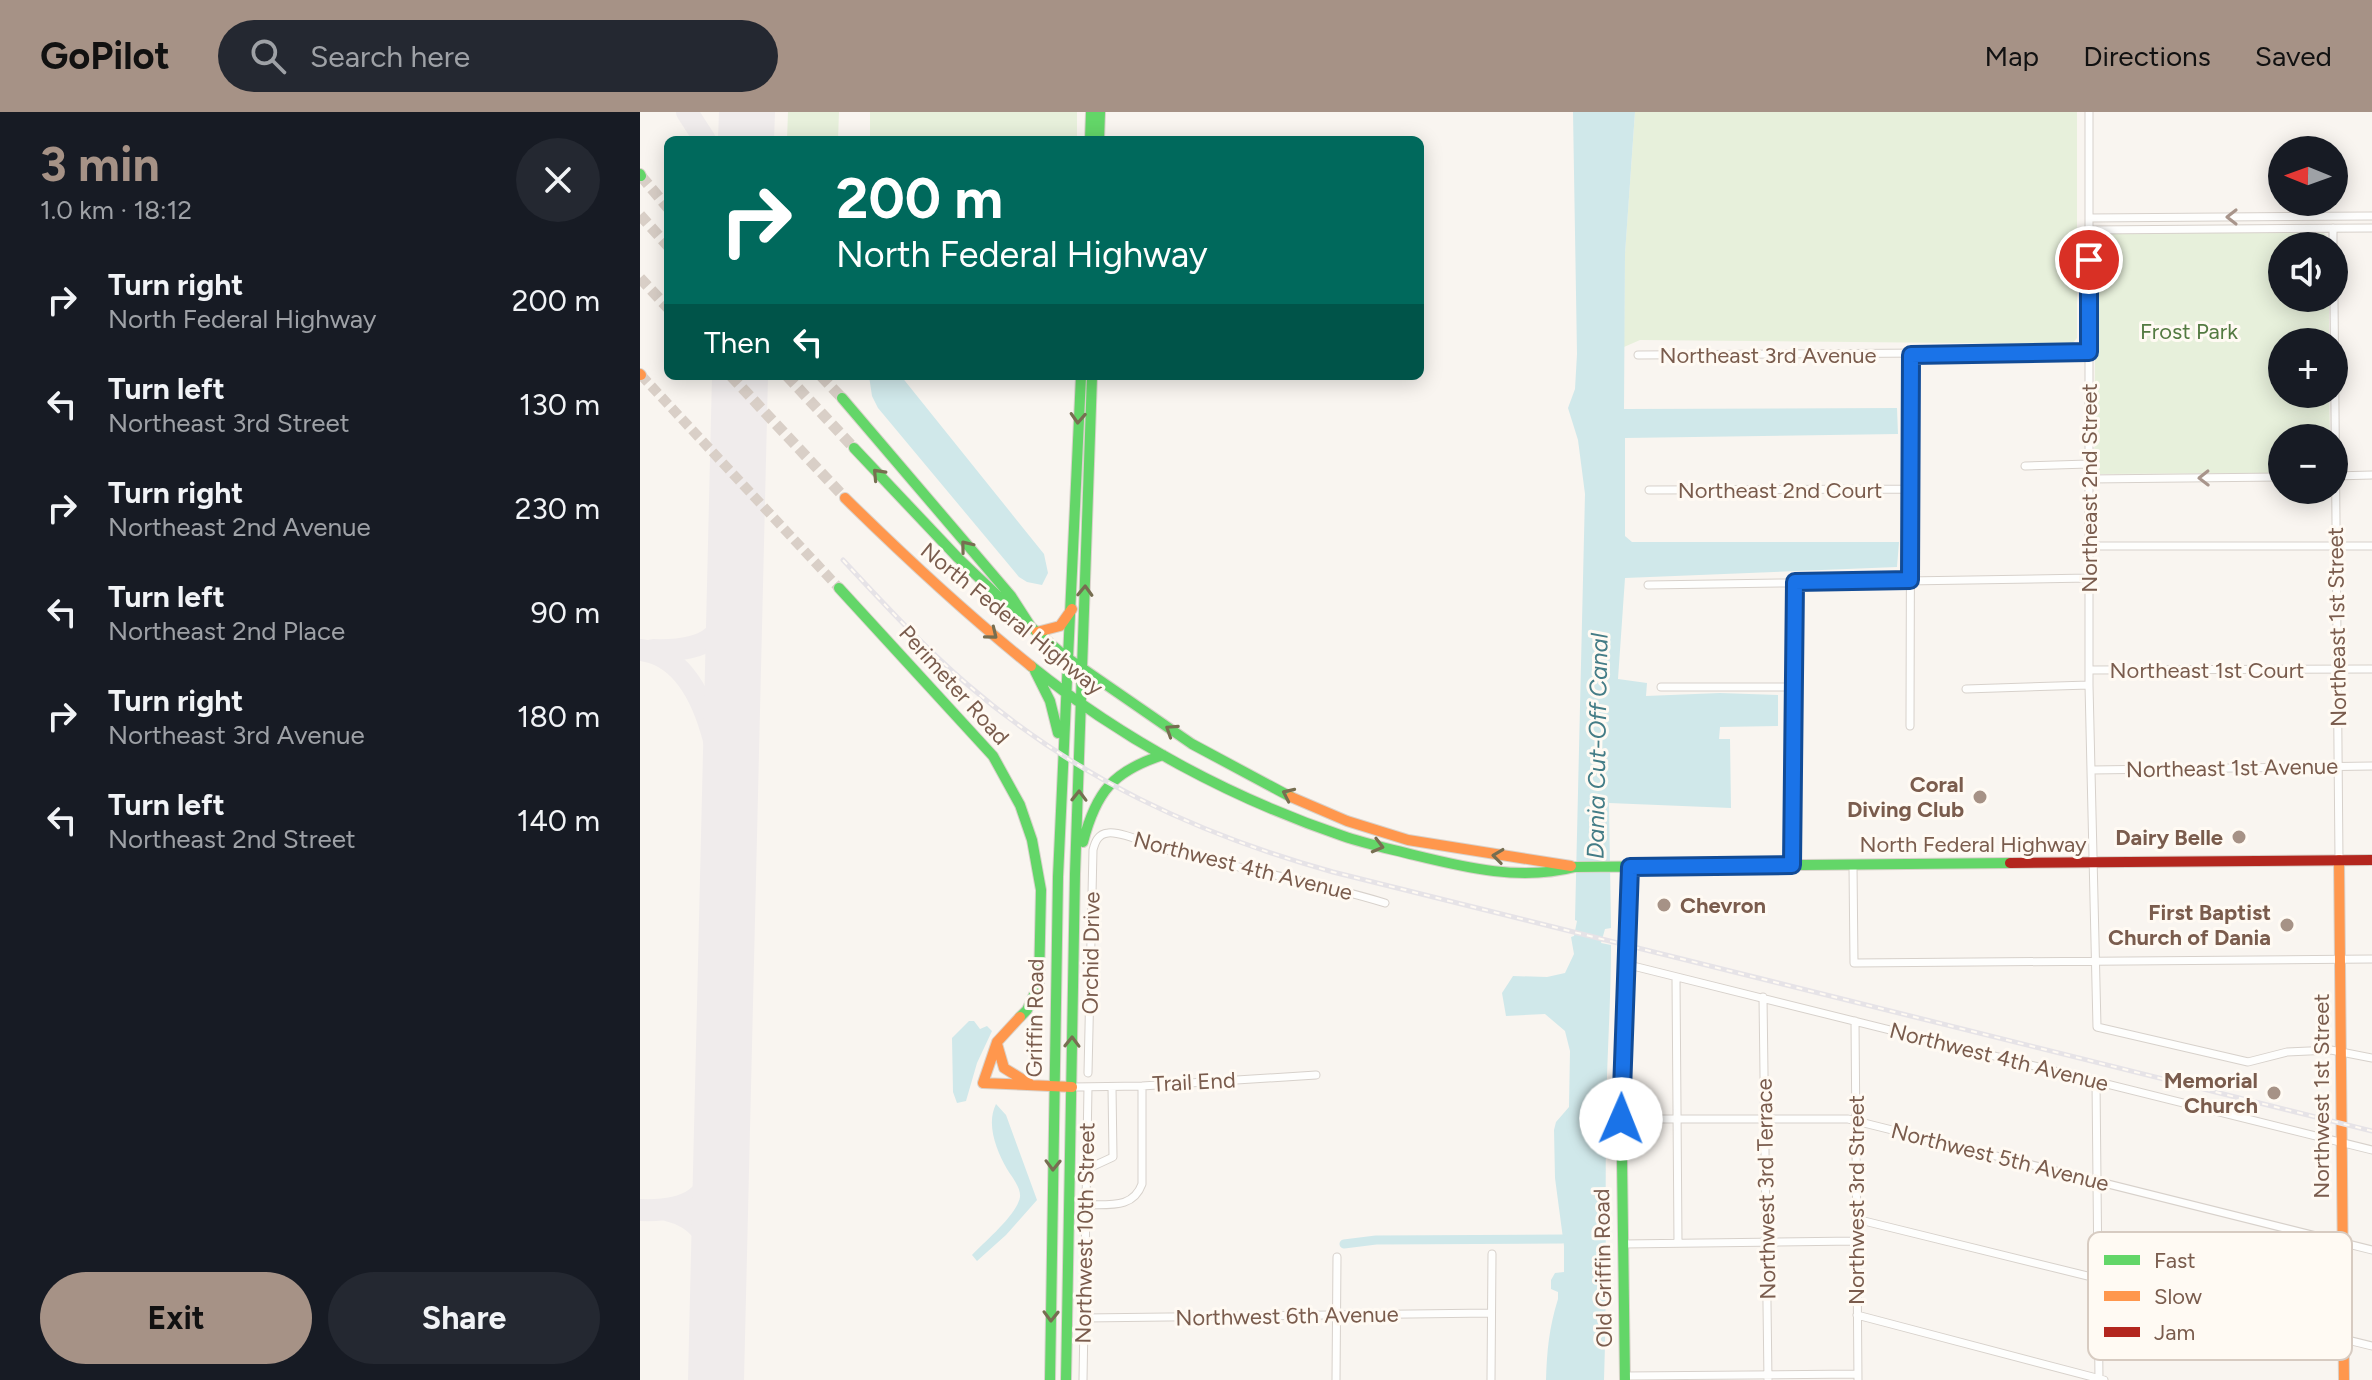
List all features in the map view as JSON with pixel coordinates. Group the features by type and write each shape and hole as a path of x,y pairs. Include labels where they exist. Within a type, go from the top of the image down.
{"main road":[{"path":"1090,136 1091,112"},
{"path":"1099,136 1100,112"},
{"name":"Griffin Road","path":"1050,1380 1062,750 1072,609 1081,380"},
{"name":"Griffin Road","path":"1066,1380 1075,874 1092,380"},
{"path":"842,398 979,562 1009,593 1035,630 1060,626 1072,609"},
{"name":"North Federal Highway","path":"854,448 958,558 1035,630 1119,696 1204,750 1277,789 1353,823 1436,847 1575,867 2372,860"},
{"name":"North Federal Highway","path":"845,498 929,581 1033,667 1081,702 1212,783 1277,813 1344,837 1413,855 1470,866 1546,874 1575,867"},
{"name":"Perimeter Road","path":"839,588 981,741 1003,772 1027,823 1040,882 1040,976 1031,1004 997,1042 983,1083 1072,1087"},
{"path":"1033,667 1050,701 1062,750"},
{"path":"1075,874 1089,816 1104,790 1131,766 1163,755"},
{"name":"Northwest 1st Street","path":"2339,860 2342,1232"},
{"name":"Old Griffin Road","path":"1625,1378 1621,1119 1630,867"},
{"path":"997,1042 1004,1068 1035,1086"}],"street":[{"name":"Northeast 2nd Street","path":"2089,112 2089,685 2097,1027 2248,1062 2287,1052 2342,1051"},
{"path":"2089,218 2372,216"},
{"path":"2089,230 2372,228"},
{"name":"Northeast 1st Street","path":"2334,312 2335,424"},
{"name":"Northeast 3rd Avenue","path":"1638,355 2089,352"},
{"path":"1910,726 1911,355"},
{"path":"2025,466 2088,464"},
{"path":"2348,476 2372,475"},
{"path":"2089,479 2268,477"},
{"name":"Northeast 2nd Court","path":"1649,490 1911,489"},
{"name":"Northeast 1st Street","path":"2335,504 2339,860"},
{"path":"2089,546 2372,546"},
{"path":"1648,585 2090,578"},
{"path":"1792,865 1795,582"},
{"name":"Northeast 1st Court","path":"2090,670 2372,669"},
{"name":"Northeast 1st Court","path":"1966,689 2089,685"},
{"path":"1661,687 1794,687"},
{"name":"Northeast 1st Avenue","path":"2092,770 2372,766"},
{"path":"1344,837 1353,823"},
{"name":"Northwest 4th Avenue","path":"1101,835 1114,833 1164,850 1327,885 1385,903"},
{"name":"Orchid Drive","path":"1088,1073 1093,850 1101,835"},
{"path":"1853,865 1854,963 2372,959"},
{"name":"Northwest 4th Avenue","path":"1625,964 2372,1150"},
{"path":"1676,978 1678,1242"},
{"name":"Northwest 3rd Terrace","path":"1763,997 1768,1377"},
{"name":"Northwest 3rd Street","path":"1855,1021 1858,1377"},
{"path":"2342,1051 2372,1058"},
{"name":"Trail End","path":"1072,1087 1142,1086 1316,1075"},
{"path":"2096,1081 2098,1232"},
{"path":"1086,1205 1128,1203 1139,1193 1142,1184 1142,1086"},
{"name":"Northwest 10th Street","path":"1083,1380 1088,1087"},
{"path":"1087,1169 1113,1157 1112,1087"},
{"name":"Northwest 5th Avenue","path":"1621,1119 1855,1121 2302,1232"},
{"path":"1856,1219 2088,1277"},
{"path":"1623,1244 1856,1241"},
{"name":"Northwest 5th Avenue","path":"2352,1245 2372,1250"},
{"path":"1491,1380 1492,1254"},
{"path":"1336,1380 1337,1257"},
{"name":"Northwest 6th Avenue","path":"1084,1318 1491,1313"},
{"path":"1857,1315 2101,1380 2101,1360"},
{"path":"2352,1341 2372,1346"},
{"path":"1625,1378 1858,1377"}],"green space":[{"path":"788,112 839,112 838,136 787,136"},
{"path":"870,112 1077,112 1077,136 870,136"},
{"path":"1635,112 2077,112 2077,338 2072,344 1640,340 1624,347 1625,253"},
{"name":"Frost Park","path":"2106,232 2268,232 2268,312 2329,312 2329,328 2268,328 2268,408 2329,408 2330,424 2268,424 2268,473 2097,474 2094,468 2096,237"}],"water":[{"name":"Dania Cut-Off Canal","path":"1573,112 1635,112 1625,254 1624,409 1897,408 1898,434 1625,438 1625,536 1632,542 1899,542 1897,567 1625,578 1618,679 1647,683 1646,696 1720,693 1778,695 1778,726 1720,727 1719,739 1730,739 1731,808 1609,803 1611,928 1605,929 1601,943 1611,945 1606,1106 1604,1380 1546,1380 1549,1339 1558,1299 1558,1292 1551,1289 1551,1280 1555,1273 1564,1272 1554,1130 1556,1122 1569,1107 1570,1051 1565,1031 1545,1014 1506,1016 1502,993 1513,976 1547,977 1565,973 1574,954 1571,937 1574,936 1577,921 1585,494 1578,440 1568,408 1575,389 1577,354"},
{"path":"870,380 904,380 1044,554 1048,573 1042,585 1019,577 878,408"},
{"path":"969,1021 974,1021 980,1029 987,1026 992,1031 977,1063 966,1101 957,1103 953,1092 952,1038"},
{"path":"996,1104 1006,1115 1037,1200 1006,1235 977,1261 972,1255 1007,1220 1020,1197 1018,1186 996,1145 992,1120"}],"waterway":[{"path":"1344,1244 1376,1240 1562,1239"}],"taxiway":[{"path":"687,112 702,136"},
{"path":"653,650 690,648 713,636 728,614 736,578"},
{"path":"640,650 665,658 685,676 700,700 719,760 729,844"},
{"path":"640,1210 672,1208 695,1199 711,1179 722,1149"},
{"path":"667,1210 688,1218 703,1232 713,1249 719,1271"}],"runway":[{"path":"746,136 747,112"},
{"path":"716,1380 740,380"}],"tunnel":[{"path":"641,176 664,203"},
{"path":"640,215 664,242"},
{"path":"640,278 664,304"},
{"path":"641,375 839,588"},
{"path":"735,380 845,498"},
{"path":"791,380 854,448"},
{"path":"825,380 842,398"}],"railway":[{"path":"843,560 935,655 1009,718 1095,775 1186,821 1234,840 1333,872 2372,1131"}],"traffic: fast":[{"path":"1090,136 1091,112"},
{"path":"1099,136 1100,112"},
{"path":"1068,658 1081,380"},
{"path":"1082,669 1092,380"},
{"path":"842,398 1011,596 1031,627 1066,657 1192,744 1291,797"},
{"path":"854,448 958,558 1020,617"},
{"path":"839,588 993,756 1020,805 1032,840 1041,890 1039,984 1027,1010 1020,1017"},
{"path":"1050,1380 1058,877 1068,658"},
{"path":"1031,666 1103,718 1219,785 1343,836 1454,864 1494,871 1535,873 1575,867 2010,863"},
{"path":"1066,1380 1082,669"},
{"path":"1035,671 1050,701 1058,733"},
{"path":"1083,842 1094,810 1109,786 1131,768 1163,755"},
{"path":"1625,1380 1621,1086 1630,867"}],"traffic: slow":[{"path":"845,498 936,584 1031,666"},
{"path":"1037,632 1060,626 1072,609"},
{"path":"1291,797 1347,821 1408,840 1571,866"},
{"path":"2339,860 2343,1232"},
{"path":"1020,1017 997,1042 983,1083 1072,1087"},
{"path":"997,1044 1004,1068 1030,1084"},
{"path":"2344,1360 2344,1380"}],"traffic: jam":[{"path":"2010,863 2372,860"}],"place":[{"name":"Coral Diving Club","path":"1980,797"},
{"name":"Dairy Belle","path":"2239,837"},
{"name":"Chevron","path":"1664,905"},
{"name":"First Baptist Church of Dania","path":"2287,925"},
{"name":"Memorial Church","path":"2274,1093"}],"route":[{"path":"1621,1119 1630,867 1792,865 1795,582 1910,580 1911,355 2089,352 2089,260"}]}
